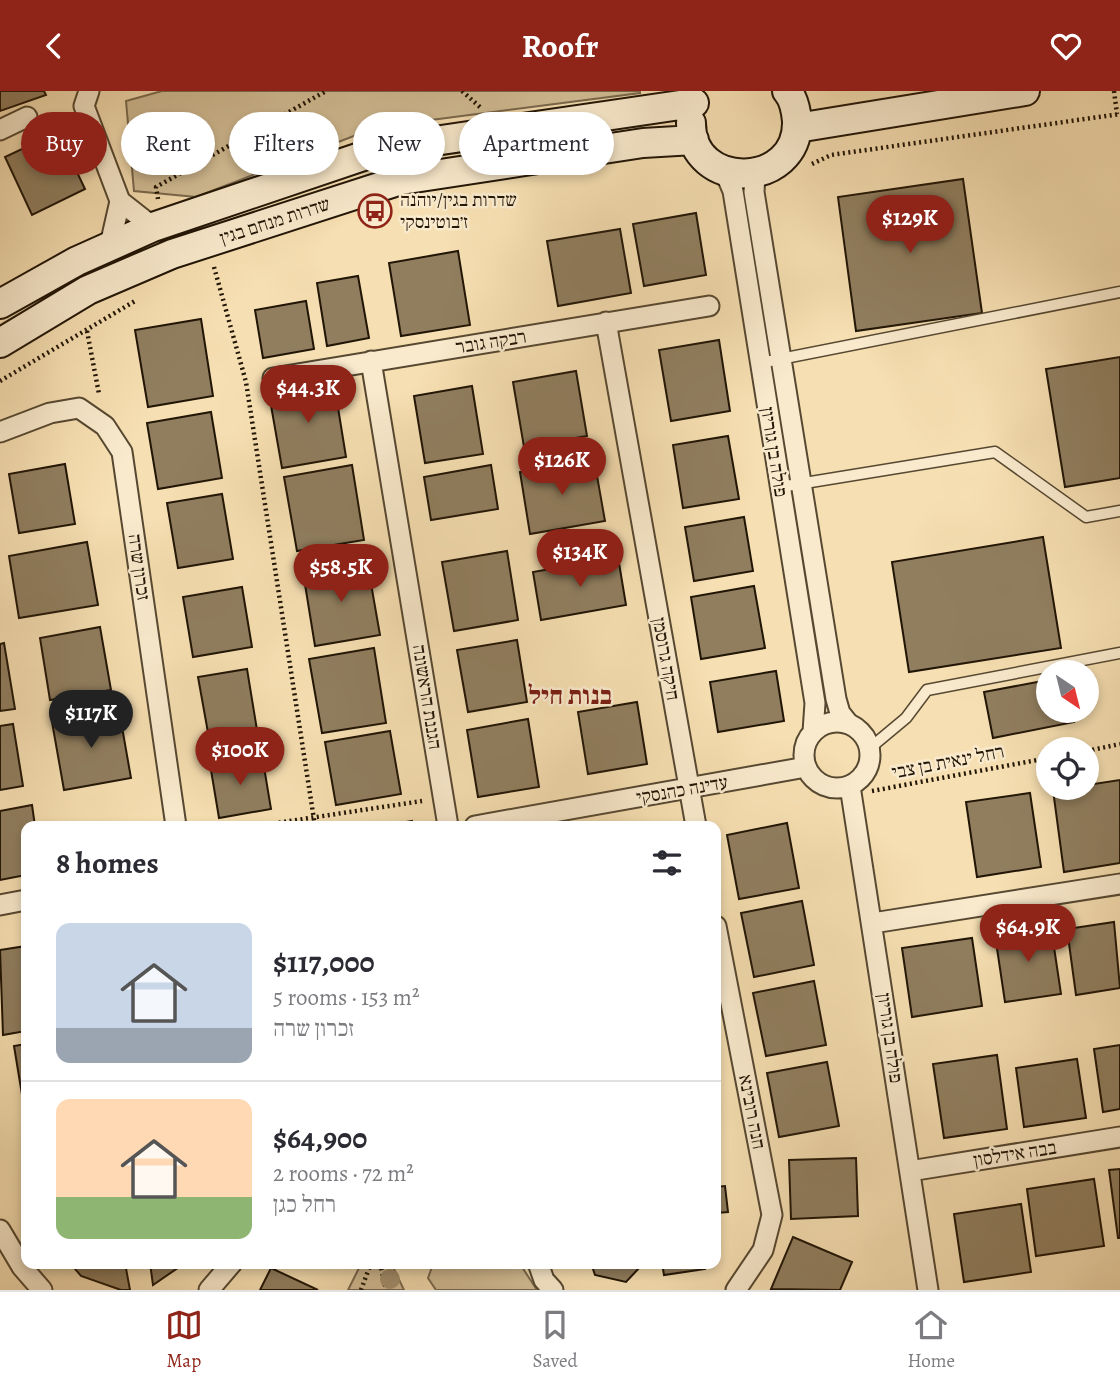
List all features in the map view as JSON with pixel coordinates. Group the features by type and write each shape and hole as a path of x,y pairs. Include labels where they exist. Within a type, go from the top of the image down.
{"street":[{"path":"89,91 84,106 120,201 110,244"},
{"path":"797,128 1025,91"},
{"path":"698,97 691,127 694,139 711,165 725,172 755,174 771,168 793,143 797,128 798,93"},
{"name":"שדרות מנחם בגין","path":"0,304 110,244 158,225 387,148 698,97"},
{"path":"0,130 21,120"},
{"name":"שדרות מנחם בגין","path":"0,343 88,290 172,254 401,180 643,143 694,139"},
{"name":"פולה בן גוריון","path":"725,172 733,191 815,703 813,732"},
{"name":"פולה בן גוריון","path":"755,174 754,192 836,699 848,723"},
{"path":"120,201 158,225"},
{"name":"רבקה גובר","path":"273,377 709,306"},
{"name":"חיקה גרוסמן","path":"606,322 689,788"},
{"name":"הגננת הראשונה","path":"371,362 447,821"},
{"name":"זכרון שרה","path":"0,432 50,412 79,408 105,426 122,452 175,821"},
{"path":"829,723 848,723 858,729 870,748 867,770 852,790 819,783 806,767 804,749 813,732 829,723"},
{"name":"עדינה כהנסקי","path":"503,821 806,767"},
{"path":"689,788 695,821"},
{"name":"פולה בן גוריון","path":"852,790 928,1290"},
{"path":"873,923 1120,884"},
{"path":"0,905 21,901"},
{"name":"חנה רובינא","path":"721,952 772,1215 763,1250 736,1290"},
{"name":"בבה אידלסון","path":"910,1171 1120,1137"},
{"path":"0,1230 21,1265"},
{"path":"24,1269 42,1290"},
{"path":"209,1290 227,1269"},
{"path":"540,1269 544,1280 553,1290"}],"lane":[{"path":"760,363 1120,292"},
{"path":"754,323 775,320"},
{"path":"780,487 995,452 1086,517 1120,511"},
{"path":"870,748 906,718 927,690 1120,653"}],"path":[{"path":"158,225 156,187 326,91"},
{"path":"809,166 831,155 1119,114 1114,91"},
{"path":"212,260 246,382 314,821"},
{"path":"0,381 143,296"},
{"path":"87,331 105,426"},
{"path":"1099,748 1120,744"},
{"name":"רחל ינאית בן צבי","path":"852,790 1036,760"},
{"path":"292,821 444,797"},
{"path":"361,1290 369,1269"},
{"path":"381,1269 386,1290"}],"shaded area":[{"path":"162,91 640,91 493,112 459,112 459,116 445,118 445,112 353,112 353,136 339,142 339,112 229,112 229,175 253,175 196,197 134,191 133,175 215,175 215,112 127,112 126,101"},
{"path":"358,1269 394,1269 404,1290 348,1290"},
{"path":"431,1269 523,1269 537,1290 436,1290 428,1278"}],"building":[{"path":"0,91 44,91 46,95 0,111"},
{"path":"21,149 21,175 78,175 85,189 32,215 5,157"},
{"path":"963,179 982,313 856,331 838,197"},
{"path":"696,213 706,275 644,286 633,224"},
{"path":"620,229 631,293 558,306 547,241"},
{"path":"458,251 470,325 401,336 389,263"},
{"path":"358,276 369,338 327,346 317,283"},
{"path":"306,301 314,349 263,358 255,310"},
{"path":"201,319 213,396 148,407 135,330"},
{"path":"719,340 730,411 671,421 659,350"},
{"path":"1120,357 1120,478 1065,487 1046,369"},
{"path":"576,371 587,436 524,447 513,382"},
{"path":"334,383 346,457 282,468 269,394"},
{"path":"472,386 483,454 425,463 414,396"},
{"path":"211,412 222,478 158,489 147,423"},
{"path":"728,436 739,499 683,508 673,445"},
{"path":"594,459 605,521 530,534 520,472"},
{"path":"65,464 75,524 19,533 9,474"},
{"path":"352,465 364,540 297,551 284,477"},
{"path":"491,465 498,509 431,520 424,477"},
{"path":"222,494 233,559 178,568 167,503"},
{"path":"744,517 753,571 694,581 685,527"},
{"path":"1043,537 1061,648 909,672 892,562"},
{"path":"87,542 98,605 19,618 9,556"},
{"path":"507,551 518,620 454,631 442,562"},
{"path":"618,557 626,605 541,620 533,572"},
{"path":"367,561 380,635 315,646 303,572"},
{"path":"754,586 765,648 701,659 691,597"},
{"path":"242,587 252,647 193,657 183,597"},
{"path":"100,627 111,690 50,700 40,638"},
{"path":"517,640 527,702 468,712 457,650"},
{"path":"4,643 15,709 0,711 0,644"},
{"path":"374,648 386,723 322,733 309,659"},
{"path":"247,669 257,730 209,738 198,677"},
{"path":"776,671 784,721 718,732 710,682"},
{"path":"1036,682 1036,723 1069,723 993,738 984,692"},
{"path":"637,702 647,764 588,774 578,712"},
{"path":"119,710 131,778 64,790 52,722"},
{"path":"528,719 539,787 478,797 467,730"},
{"path":"13,724 23,786 0,790 0,726"},
{"path":"390,731 401,794 336,805 325,742"},
{"path":"262,755 271,809 219,818 210,764"},
{"path":"1120,780 1120,863 1064,872 1054,800 1099,800 1099,783"},
{"path":"1030,793 1041,867 977,877 966,802"},
{"path":"32,805 34,821 21,821 21,876 0,880 0,811"},
{"path":"787,823 799,888 739,899 727,835"},
{"path":"802,901 814,965 754,977 741,913"},
{"path":"1114,922 1120,988 1076,995 1067,929"},
{"path":"1051,927 1061,994 1005,1002 995,935"},
{"path":"972,938 982,1006 912,1017 902,948"},
{"path":"21,947 21,1032 3,1035 0,950"},
{"path":"814,981 826,1045 766,1056 753,993"},
{"path":"21,1045 21,1089 14,1046"},
{"path":"1120,1045 1120,1109 1103,1112 1094,1049"},
{"path":"997,1055 1007,1129 944,1138 933,1064"},
{"path":"1077,1059 1086,1118 1024,1127 1016,1068"},
{"path":"827,1062 839,1126 779,1137 767,1073"},
{"path":"856,1158 858,1216 791,1219 789,1160"},
{"path":"1120,1169 1120,1238 1118,1238 1109,1170"},
{"path":"1094,1179 1104,1246 1036,1256 1027,1189"},
{"path":"721,1186 725,1186 728,1212 721,1213"},
{"path":"1021,1204 1031,1272 964,1282 954,1214"},
{"path":"793,1237 852,1262 840,1290 771,1289"},
{"path":"75,1269 126,1269 130,1290 121,1290 81,1276"},
{"path":"151,1269 176,1269 153,1285"},
{"path":"270,1269 273,1269 318,1290 260,1290"},
{"path":"593,1269 638,1269 626,1282 595,1275"},
{"path":"663,1269 705,1269 664,1275"}],"place":[{"name":"שדרות בגין/יוהנה ז׳בוטינסקי","path":"375,211"}],"district":[{"name":"בנות חיל","path":"570,695"}]}
